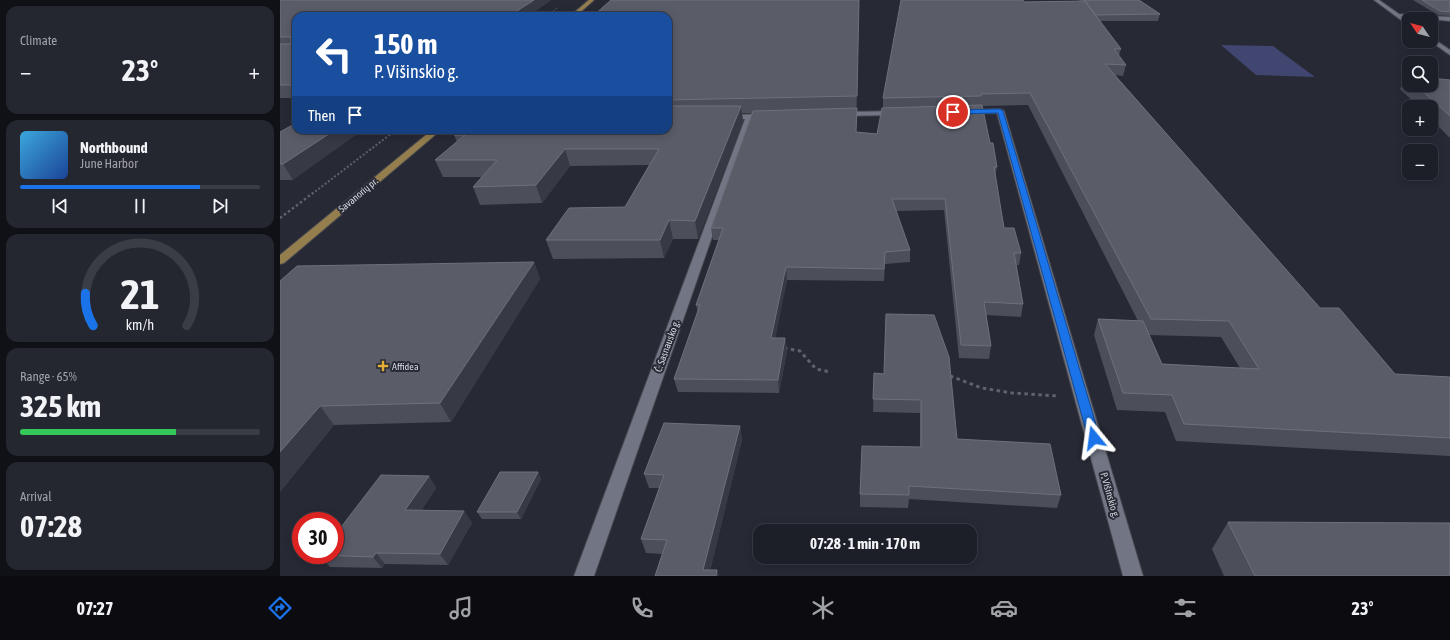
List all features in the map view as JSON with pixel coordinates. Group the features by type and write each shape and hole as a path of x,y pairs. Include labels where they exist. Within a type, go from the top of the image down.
{"main road":[{"path":"578,12 592,0"},
{"name":"Savanorių pr.","path":"280,261 432,134"}],"street":[{"path":"1376,0 1402,19"},
{"path":"1397,15 1450,18"},
{"path":"1438,44 1450,53"},
{"name":"P. Višinskio g.","path":"953,112 1000,111 1133,576"},
{"path":"828,114 906,113"},
{"name":"Č. Sasnausko g.","path":"584,576 750,116"},
{"path":"719,117 781,116"}],"path":[{"path":"280,218 391,134"},
{"path":"778,348 794,348 804,355 816,369 830,372"},
{"path":"945,374 982,388 1012,393 1082,397"}],"shaded area":[{"path":"1221,45 1273,46 1315,77 1256,75"}],"building":[{"path":"280,0 534,0 515,12 292,12 292,85 280,85 280,44 290,44 291,37 280,37"},
{"path":"611,0 859,0 857,96 672,100 672,12 598,12"},
{"path":"901,0 1023,0 1024,2 1085,1 1121,49 1114,49 1126,65 1105,64 1320,308 1339,308 1395,374 1450,377 1450,438 1184,424 1172,395 1123,393 1098,319 1143,321 1162,364 1259,369 1229,321 1151,319 1030,93 981,94 981,96 883,98"},
{"path":"1084,0 1139,0 1160,14 1095,15"},
{"path":"1422,0 1450,0 1450,12 1440,11"},
{"path":"1438,79 1450,80 1450,116 1438,105 1438,100 1432,100 1424,92 1438,92"},
{"path":"982,105 990,143 993,143 997,167 994,167 1004,228 1014,228 1021,253 1014,253 1023,304 984,302 991,346 961,345 945,199 892,199 910,250 885,252 884,269 786,267 771,338 785,338 778,380 674,379 700,305 696,305 723,228 711,228 753,111 857,108 856,132 877,134 882,108"},
{"path":"672,106 741,106 695,221 669,220 660,240 546,240 569,208 625,207 659,149 565,149 536,185 473,187 497,160 435,160 465,135 454,135 672,134"},
{"path":"292,125 292,134 329,134 283,164 280,164 280,132"},
{"name":"Affidea","path":"534,262 440,403 320,406 280,452 280,281 297,266"},
{"path":"886,314 934,315 949,357 957,439 1050,444 1061,495 909,486 909,495 860,494 862,446 921,447 921,400 873,399 874,373 884,374"},
{"path":"664,423 740,426 703,570 717,570 716,576 655,576 667,540 641,539 664,475 644,474"},
{"path":"500,472 538,472 517,512 477,512"},
{"path":"381,475 429,476 405,510 464,511 440,554 376,553 373,557 344,556 344,523"},
{"path":"1228,522 1450,523 1450,576 1255,576"}],"place":[{"name":"Affidea","path":"383,366"}],"route":[{"path":"953,112 1000,111 1094,438"}]}
